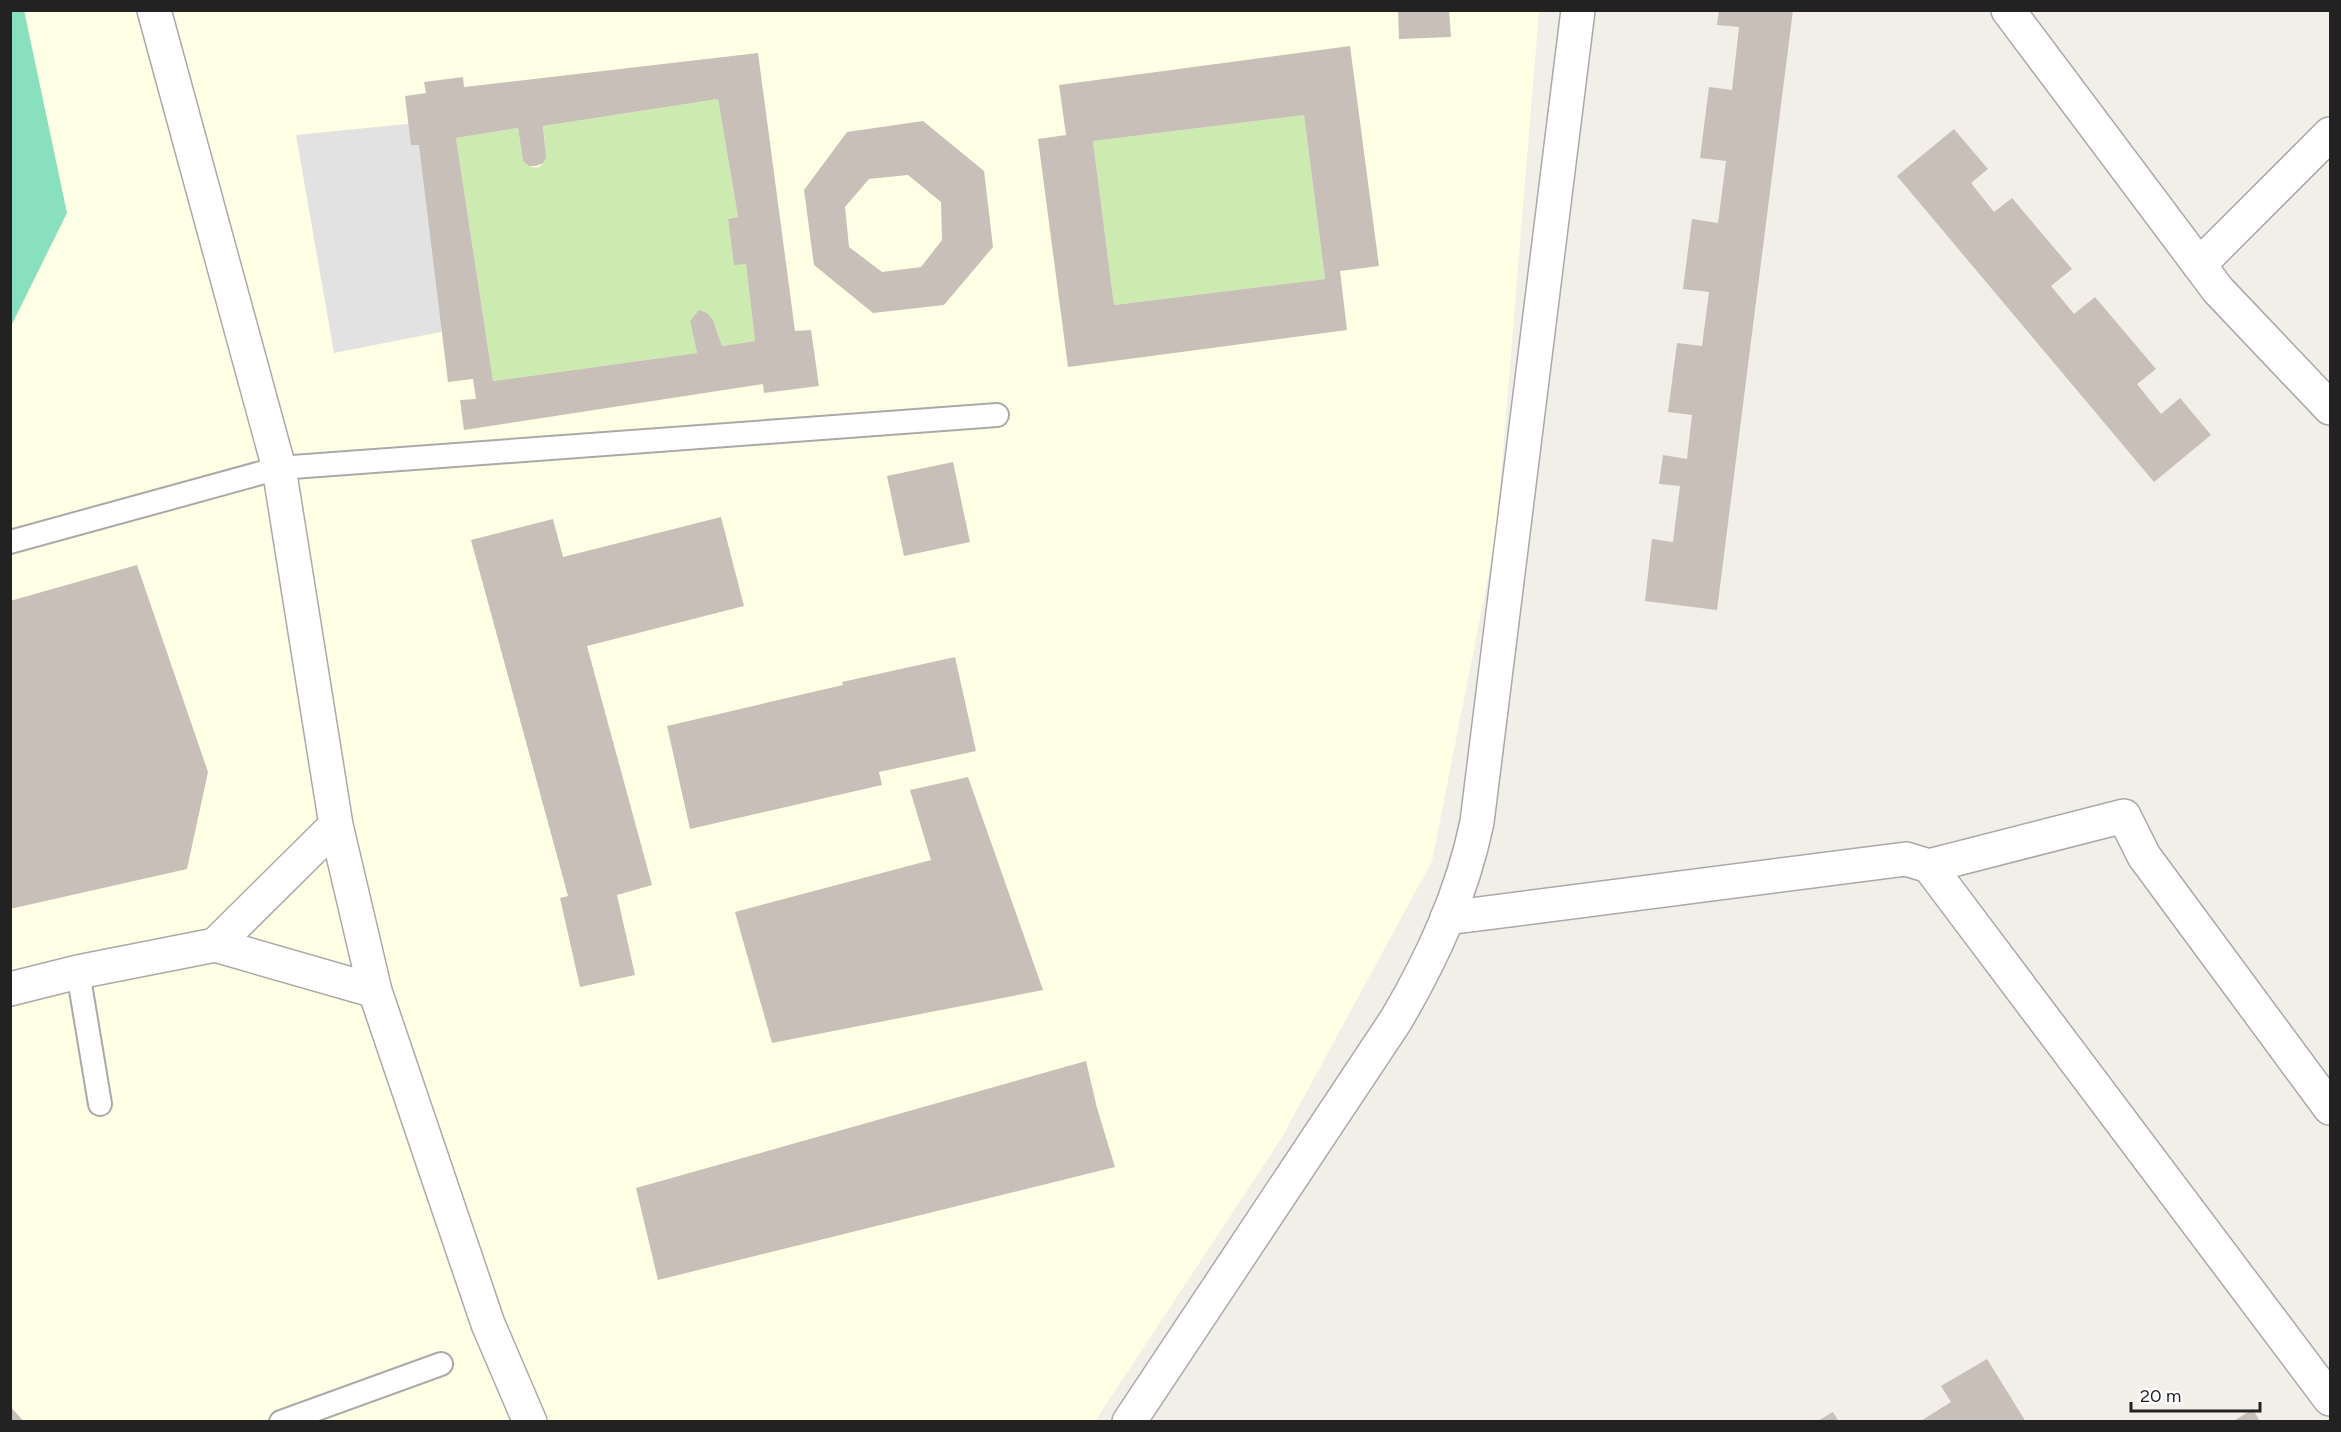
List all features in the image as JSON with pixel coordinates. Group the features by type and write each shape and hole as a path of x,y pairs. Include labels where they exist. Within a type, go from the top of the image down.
{"street":[{"path":"154,10 279,468 336,825 375,991 488,1324 530,1422"},
{"path":"1130,1422 1396,1020 1421,977 1448,918 1468,863 1477,822 1578,10"},
{"path":"2015,14 2218,290 2331,408"},
{"path":"2199,265 2331,134"},
{"path":"1448,918 1905,859 1929,866 2124,816 2144,856 2331,1108"},
{"path":"215,945 336,825"},
{"path":"1929,866 2331,1399"},
{"path":"10,989 78,972 215,945 375,991"}],"lane":[{"path":"10,542 279,468 997,415"},
{"path":"78,972 100,1104"},
{"path":"281,1422 441,1364"}],"shaded area":[{"path":"10,11 1539,11 1496,537 1432,861 1281,1139 1095,1421 11,1421"},
{"path":"417,123 446,331 334,353 296,135"}],"green space":[{"path":"24,10 67,213 12,324 10,11"},
{"path":"718,99 738,217 728,219 734,264 746,264 755,341 722,346 712,320 699,311 690,321 697,353 493,381 456,138 518,128 523,161 532,167 538,167 542,164 545,149 543,126"},
{"path":"1304,115 1325,279 1114,305 1093,141"}],"building":[{"path":"1398,10 1449,10 1451,37 1399,39"},
{"path":"1719,10 1793,10 1717,610 1645,601 1652,539 1673,542 1680,486 1659,484 1663,455 1687,459 1692,415 1668,412 1677,343 1702,346 1709,292 1683,289 1692,219 1718,223 1726,161 1700,158 1709,87 1732,90 1739,27 1717,25"},
{"path":"1350,46 1379,266 1340,271 1347,330 1068,367 1038,139 1066,135 1059,85","holes":["1304,115 1325,279 1114,305 1093,141"]},
{"path":"758,53 795,331 811,330 819,386 764,393 763,384 464,430 460,400 476,399 473,379 448,382 419,145 411,145 405,96 426,93 424,82 463,77 464,87","holes":["718,99 738,217 728,219 734,265 746,264 755,341 722,346 713,320 707,313 699,310 690,321 697,353 493,381 456,138 518,128 523,161 529,166 536,166 543,163 546,158 543,126"]},
{"path":"923,121 984,171 993,247 944,305 873,313 814,265 804,190 847,132","holes":["908,175 941,202 942,240 921,267 882,272 849,247 845,207 869,179"]},
{"path":"1954,129 1988,169 1971,183 1994,212 2012,198 2072,269 2051,286 2074,314 2095,297 2156,369 2137,384 2161,414 2180,398 2211,435 2154,482 1897,176"},
{"path":"953,462 970,542 904,556 887,476"},
{"path":"721,517 744,606 587,646 652,885 617,895 635,975 580,987 560,898 568,896 471,540 553,519 563,557"},
{"path":"137,565 208,772 187,869 10,909 10,601"},
{"path":"955,657 976,751 879,772 882,785 690,829 667,726 843,685 842,682"},
{"path":"968,777 1043,990 772,1043 735,912 931,860 910,790"},
{"path":"1086,1061 1115,1167 658,1280 636,1188"},
{"path":"1987,1359 2026,1422 1919,1422 1951,1402 1941,1386"},
{"path":"10,1406 24,1422 10,1422"},
{"path":"2253,1409 2260,1422 2232,1422"},
{"path":"1833,1412 1839,1422 1816,1422"}]}
